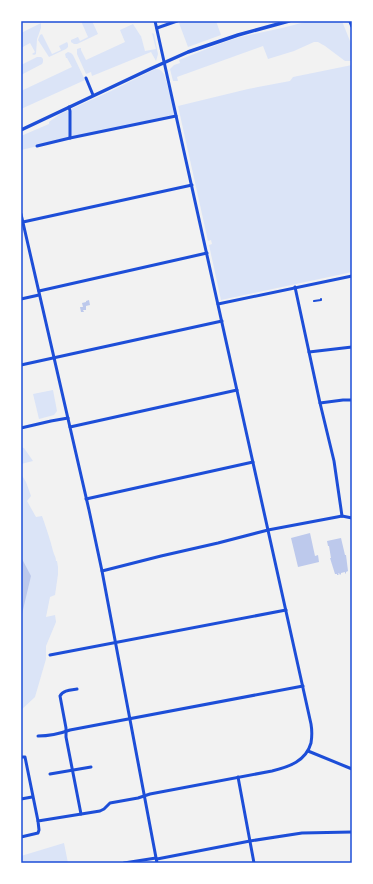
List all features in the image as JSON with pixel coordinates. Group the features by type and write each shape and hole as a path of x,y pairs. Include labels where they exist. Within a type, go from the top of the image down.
{"street":[{"path":"38,821 101,810 110,803 238,778 290,766 296,763 308,751 311,742 311,724 303,686 155,21"},
{"path":"157,28 177,21"},
{"path":"21,130 164,62 232,37 289,21"},
{"path":"350,21 352,26"},
{"path":"86,78 93,95"},
{"path":"69,106 70,138"},
{"path":"37,146 176,116"},
{"path":"23,222 192,185"},
{"path":"21,215 102,571 157,860"},
{"path":"38,291 207,253"},
{"path":"218,304 352,276"},
{"path":"295,287 334,461 342,516"},
{"path":"21,299 40,295"},
{"path":"314,301 321,300 320,299"},
{"path":"21,365 222,321"},
{"path":"309,352 352,347"},
{"path":"70,427 237,390"},
{"path":"320,403 352,400"},
{"path":"21,428 68,418"},
{"path":"86,498 253,462"},
{"path":"102,571 268,530 342,516 352,518"},
{"path":"50,656 286,610"},
{"path":"38,736 49,736 130,718 303,686"},
{"path":"77,689 63,692 60,696 66,737 81,814"},
{"path":"308,751 352,769"},
{"path":"21,757 25,757 39,830 38,833 21,837"},
{"path":"50,774 90,767"},
{"path":"238,778 254,863"},
{"path":"21,798 32,797"},
{"path":"124,863 157,860 302,832 352,832"}],"shaded area":[{"path":"81,21 92,21 98,34 74,44 71,40 78,37 80,41 88,37"},
{"path":"184,21 216,21 221,35 188,47 179,23"},
{"path":"309,21 342,21 352,46 352,61 345,61 318,42 314,42 294,51 268,59 263,46 177,77 178,81 173,81 170,69 174,65 180,63 179,60 240,37"},
{"path":"41,23 41,28 37,39 36,54 34,55 32,54 35,52 30,43 21,48 21,33"},
{"path":"133,24 141,36 145,51 156,49 152,33 154,34 158,54 156,61 151,52 92,76 91,72 86,74 77,54 77,49 81,48 86,60 125,42 120,30"},
{"path":"42,34 52,54 61,50 59,46 67,42 68,47 49,57 38,40"},
{"path":"68,52 73,55 85,80 21,109 21,91 72,67 66,58 65,54"},
{"path":"37,57 42,58 42,64 21,75 21,65"},
{"path":"352,65 352,272 221,300 209,245 212,244 211,240 208,241 178,106 248,89 290,81 293,77"},
{"path":"155,69 160,70 164,74 176,114 21,150 21,136 49,124 49,122 60,114"},
{"path":"53,390 57,411 54,415 39,419 33,394"},
{"path":"21,447 24,448 33,461 21,464"},
{"path":"21,474 26,482 31,496 27,501 36,517 42,516 57,561 58,574 55,595 50,597 46,617 55,615 56,622 46,646 46,659 35,697 21,710"},
{"path":"64,843 68,863 21,863 21,856"}],"building":[{"path":"89,300 90,305 86,306 86,310 83,310 84,312 81,312 80,307 83,307 82,303"},
{"path":"310,533 315,556 318,555 319,562 298,567 291,538"},
{"path":"341,538 346,555 348,571 345,574 345,572 337,575 335,574 330,558 327,541"},
{"path":"21,557 31,576 22,614 21,614"}]}
